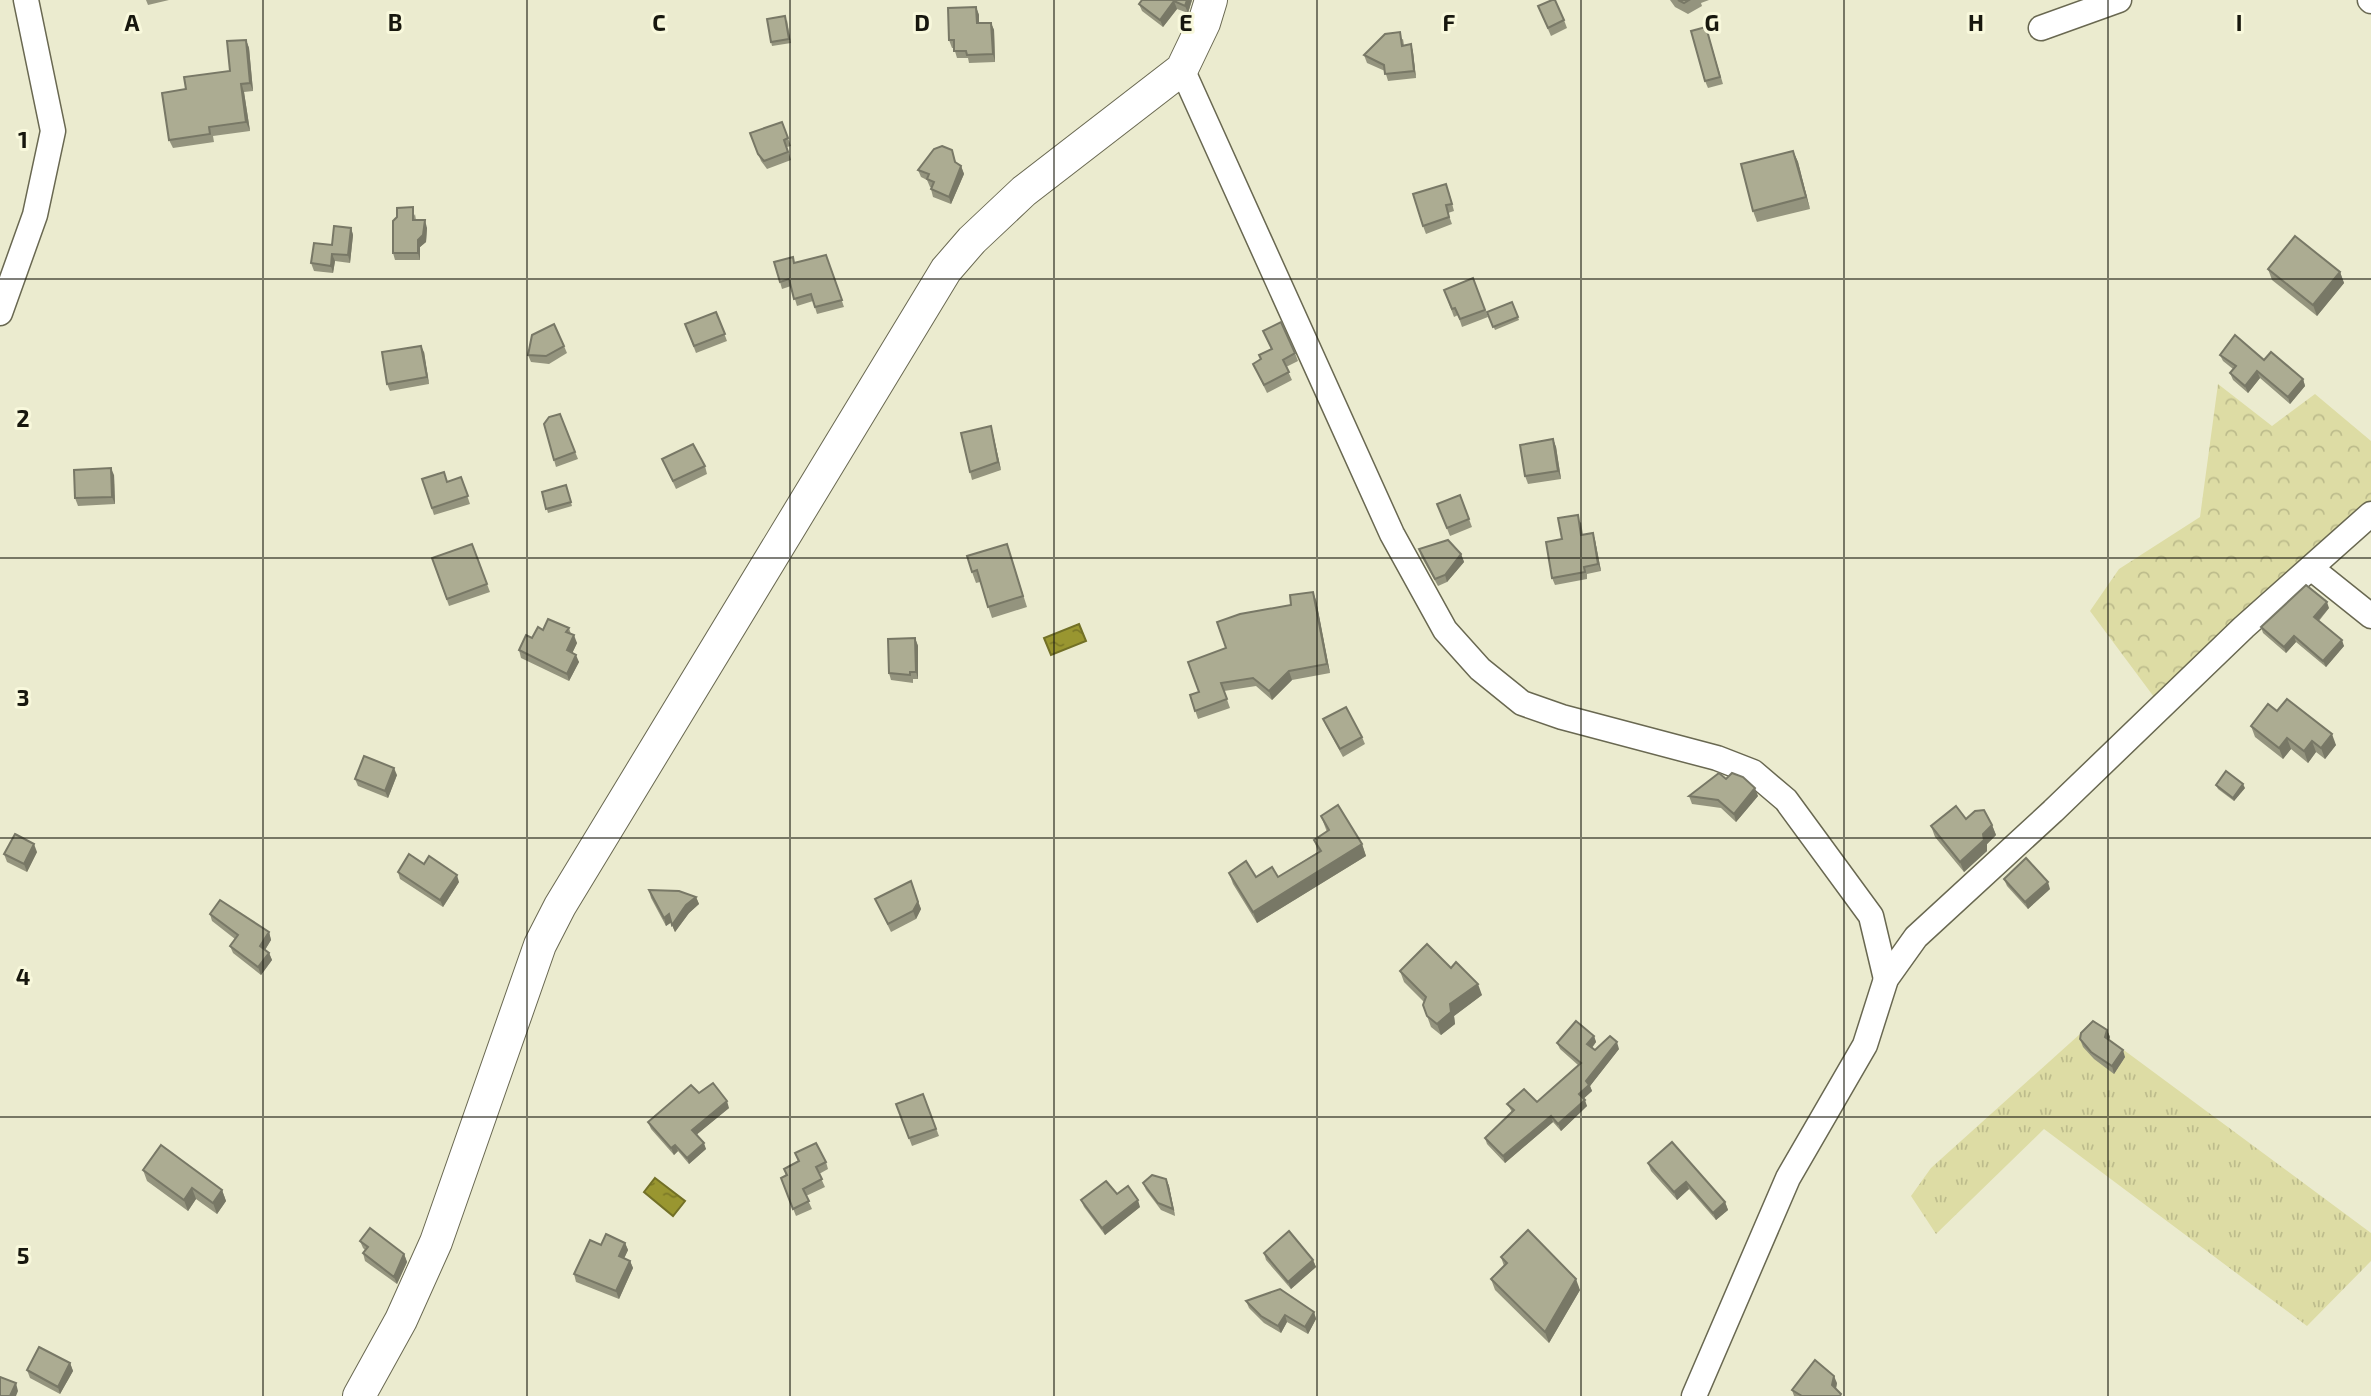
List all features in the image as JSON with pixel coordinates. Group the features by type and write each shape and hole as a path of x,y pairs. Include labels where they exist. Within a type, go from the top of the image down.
{"main road":[{"path":"359,1396 401,1320 436,1242 523,989 560,906 946,270 1024,191 1182,69 1204,23 1211,0"}],"street":[{"path":"0,313 35,215 53,131 26,0"},
{"path":"2041,28 2119,0"},
{"path":"1182,69 1392,534 1446,630 1480,669 1522,703 1562,717 1717,758 1753,772 1786,800 1871,916 1886,979"},
{"path":"1694,1396 1788,1178 1866,1045 1886,979 1916,937 2053,811 2244,626 2371,514"},
{"path":"2311,568 2371,615"}],"green space":[{"path":"2218,384 2272,426 2315,394 2371,441 2371,502 2154,697 2090,611 2119,569 2200,517"},
{"path":"2090,1025 2371,1233 2371,1261 2307,1326 2044,1129 1936,1234 1911,1196 1931,1168"}],"water":[{"path":"1079,624 1086,641 1051,655 1044,638"},
{"path":"655,1178 685,1201 673,1216 644,1192"}],"building":[{"path":"1142,0 1187,0 1185,6 1174,1 1160,20 1139,4"},
{"path":"1555,0 1564,20 1548,28 1538,6"},
{"path":"976,7 977,23 991,23 993,54 967,55 966,51 954,51 954,40 949,40 948,8"},
{"path":"785,16 789,39 771,42 767,19"},
{"path":"1706,27 1720,77 1705,81 1691,31"},
{"path":"1400,32 1402,46 1411,44 1414,71 1385,74 1384,65 1364,55 1385,34"},
{"path":"246,40 250,83 241,84 246,122 209,127 210,134 169,140 162,93 186,89 184,77 230,71 227,41"},
{"path":"782,122 788,138 784,140 788,152 764,161 758,154 750,133"},
{"path":"942,146 952,150 955,162 961,166 949,197 931,189 934,182 927,179 929,174 918,170 934,149"},
{"path":"1793,151 1806,197 1753,211 1741,164"},
{"path":"1446,184 1452,204 1446,205 1449,217 1423,226 1413,194"},
{"path":"413,207 413,220 425,220 423,235 418,240 418,253 393,253 393,221 397,217 397,208"},
{"path":"334,226 351,228 348,255 332,254 331,266 311,263 314,243 332,245"},
{"path":"2295,236 2340,272 2313,305 2268,269"},
{"path":"826,255 842,300 815,307 811,294 794,299 789,279 780,282 774,262 793,257 794,263"},
{"path":"1473,278 1485,310 1460,319 1455,308 1452,309 1444,290"},
{"path":"1512,302 1518,317 1493,327 1487,312"},
{"path":"716,312 725,334 694,346 685,324"},
{"path":"1281,322 1295,353 1283,360 1289,372 1264,385 1253,364 1261,359 1259,355 1272,349 1263,331"},
{"path":"554,324 564,346 546,356 528,355 532,335"},
{"path":"2235,335 2264,360 2271,352 2303,379 2288,397 2257,371 2245,386 2230,373 2236,366 2220,355"},
{"path":"421,346 427,377 387,384 382,352"},
{"path":"560,414 575,452 554,460 544,424 549,417"},
{"path":"991,426 998,462 970,472 961,433"},
{"path":"1553,439 1558,471 1525,476 1520,445"},
{"path":"693,444 705,466 673,481 662,459"},
{"path":"111,468 112,497 75,498 74,470"},
{"path":"444,472 447,482 461,477 468,496 432,508 422,479"},
{"path":"566,485 571,502 546,509 542,492"},
{"path":"1460,495 1469,519 1447,528 1437,504"},
{"path":"1578,515 1581,535 1593,533 1598,564 1584,567 1585,572 1552,578 1546,542 1562,539 1558,518"},
{"path":"1448,540 1461,554 1445,575 1435,579 1419,549"},
{"path":"472,544 487,584 447,599 432,558"},
{"path":"1007,544 1023,596 988,607 977,570 972,572 967,556"},
{"path":"2306,585 2327,602 2314,617 2342,640 2323,661 2294,636 2284,647 2261,627"},
{"path":"1313,592 1327,664 1289,671 1269,691 1253,678 1221,683 1227,699 1195,711 1190,695 1199,692 1188,662 1226,648 1217,622 1240,614 1291,605 1290,595"},
{"path":"548,619 569,628 566,632 574,635 567,650 576,655 567,674 519,650 526,635 532,638 538,627 543,630"},
{"path":"915,638 916,672 910,672 910,675 889,673 888,639"},
{"path":"2287,699 2332,734 2321,748 2312,741 2304,751 2287,738 2279,748 2251,726 2268,704 2277,711"},
{"path":"1346,707 1362,737 1340,749 1323,719"},
{"path":"364,756 394,768 385,791 355,779"},
{"path":"2226,771 2243,784 2233,798 2216,785"},
{"path":"1719,773 1726,779 1732,773 1743,777 1755,788 1734,814 1718,800 1689,796"},
{"path":"1338,805 1362,844 1253,912 1229,873 1246,861 1256,877 1272,867 1278,877 1321,851 1314,840 1329,830 1321,816"},
{"path":"1956,806 1966,819 1975,811 1984,810 1992,825 1983,834 1984,840 1960,862 1931,826"},
{"path":"15,834 34,844 24,864 4,854"},
{"path":"409,854 424,864 429,856 457,875 440,900 398,872"},
{"path":"2026,858 2048,882 2025,902 2004,879"},
{"path":"911,881 918,902 913,911 888,924 875,899"},
{"path":"649,890 679,891 696,897 686,905 672,925 669,914 664,918"},
{"path":"220,900 269,932 260,946 269,953 258,967 230,946 238,935 210,914"},
{"path":"1427,944 1451,968 1456,962 1478,984 1450,1004 1451,1012 1437,1024 1427,1016 1423,1005 1426,997 1400,971"},
{"path":"1576,1021 1594,1036 1587,1044 1595,1050 1610,1036 1617,1042 1586,1081 1589,1085 1579,1094 1585,1100 1558,1124 1551,1116 1503,1156 1485,1138 1514,1110 1507,1104 1524,1089 1537,1102 1581,1063 1557,1043"},
{"path":"2093,1021 2107,1030 2105,1037 2123,1050 2112,1066 2091,1052 2080,1039 2081,1033"},
{"path":"713,1083 727,1101 692,1130 704,1143 687,1158 675,1145 671,1148 648,1122 691,1085 699,1093"},
{"path":"923,1094 936,1129 909,1138 896,1104"},
{"path":"1672,1142 1725,1202 1713,1213 1686,1182 1674,1192 1648,1163"},
{"path":"816,1143 826,1162 816,1167 822,1179 803,1189 809,1201 793,1209 781,1178 787,1175 784,1169 799,1161 795,1153"},
{"path":"161,1145 222,1190 213,1203 192,1188 184,1200 143,1170"},
{"path":"1152,1175 1166,1179 1173,1209 1158,1203 1143,1183"},
{"path":"1106,1181 1117,1194 1128,1186 1138,1200 1102,1228 1081,1200"},
{"path":"370,1228 404,1254 394,1277 363,1253 368,1247 360,1241"},
{"path":"1528,1230 1576,1279 1545,1332 1491,1279 1507,1263 1501,1257"},
{"path":"1289,1231 1313,1260 1288,1282 1264,1253"},
{"path":"606,1234 625,1243 619,1256 630,1261 616,1291 574,1274 590,1240 601,1245"},
{"path":"1280,1289 1314,1312 1305,1327 1285,1315 1278,1326 1261,1316 1246,1301"},
{"path":"39,1347 70,1363 58,1387 27,1370"},
{"path":"1815,1360 1834,1376 1832,1385 1840,1396 1802,1396 1792,1390"},
{"path":"0,1377 16,1383 10,1396 0,1396"}]}
